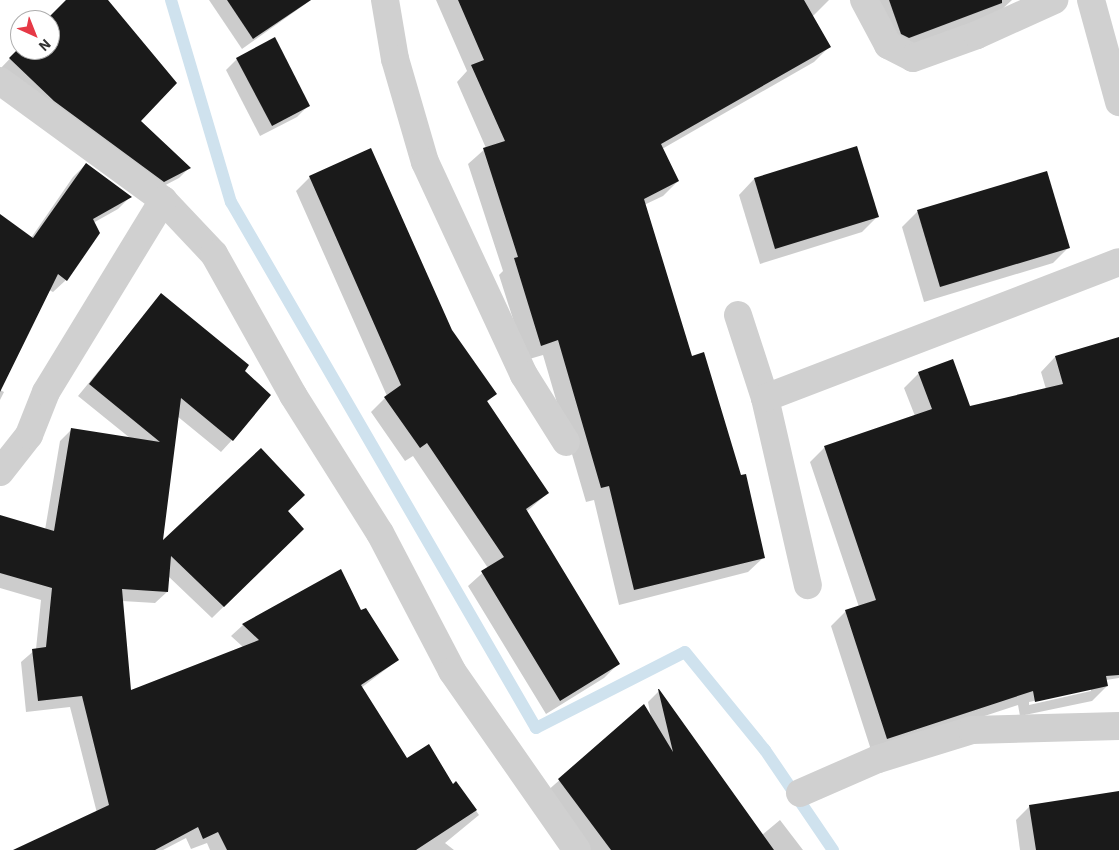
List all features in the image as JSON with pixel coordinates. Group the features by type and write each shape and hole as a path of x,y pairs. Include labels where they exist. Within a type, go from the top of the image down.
{"street":[{"path":"385,0 395,59 425,162 524,375 566,442"},
{"path":"864,0 888,45 914,58 977,35 1054,0"},
{"path":"1091,0 1119,102"},
{"path":"0,81 164,200 214,254 292,394 380,533 452,671 577,850"},
{"path":"0,472 29,435 46,392 164,200"},
{"path":"766,398 1119,262"},
{"path":"738,314 766,398 808,585"},
{"path":"800,793 878,759 972,730 1119,726"}],"building":[{"path":"66,0 108,0 177,83 141,121 191,168 164,182 54,101 11,60 60,60 60,10 56,10"},
{"path":"227,0 311,0 253,39"},
{"path":"458,0 804,0 831,47 661,144 679,181 644,199 692,356 704,352 741,475 746,474 765,558 634,590 609,486 601,488 558,340 541,346 514,258 518,257 483,148 505,141 471,65 484,60"},
{"path":"889,0 1002,0 1002,3 909,38 901,34"},
{"path":"275,37 310,106 272,126 236,58"},
{"path":"857,146 879,217 775,249 754,178"},
{"path":"371,148 452,330 497,394 487,401 549,493 526,509 620,664 560,701 481,571 504,557 427,443 420,448 384,397 401,385 309,176"},
{"path":"86,163 132,197 93,219 100,233 67,281 58,274 0,392 0,214 33,238"},
{"path":"1047,171 1070,248 940,287 917,210"},
{"path":"161,293 249,365 245,371 271,395 233,441 181,398 163,540 261,448 305,495 288,511 304,529 224,607 171,556 168,592 122,589 131,690 259,640 242,624 341,569 361,610 366,608 399,660 361,685 407,758 429,744 453,784 456,781 477,810 416,850 227,850 218,832 203,839 198,827 155,850 13,850 109,805 82,696 38,701 32,649 46,647 52,588 0,573 0,515 54,531 71,428 160,442 89,384"},
{"path":"1119,337 1119,675 1106,676 1108,686 1035,702 1033,691 887,739 845,610 876,600 824,446 932,409 918,372 953,359 970,406 1063,384 1055,356"},
{"path":"658,689 774,850 611,850 558,779 644,704 673,752"},
{"path":"1119,791 1119,850 1036,850 1029,805"}],"waterway":[{"path":"171,0 231,202 536,728 685,652 765,750 833,850"}]}
